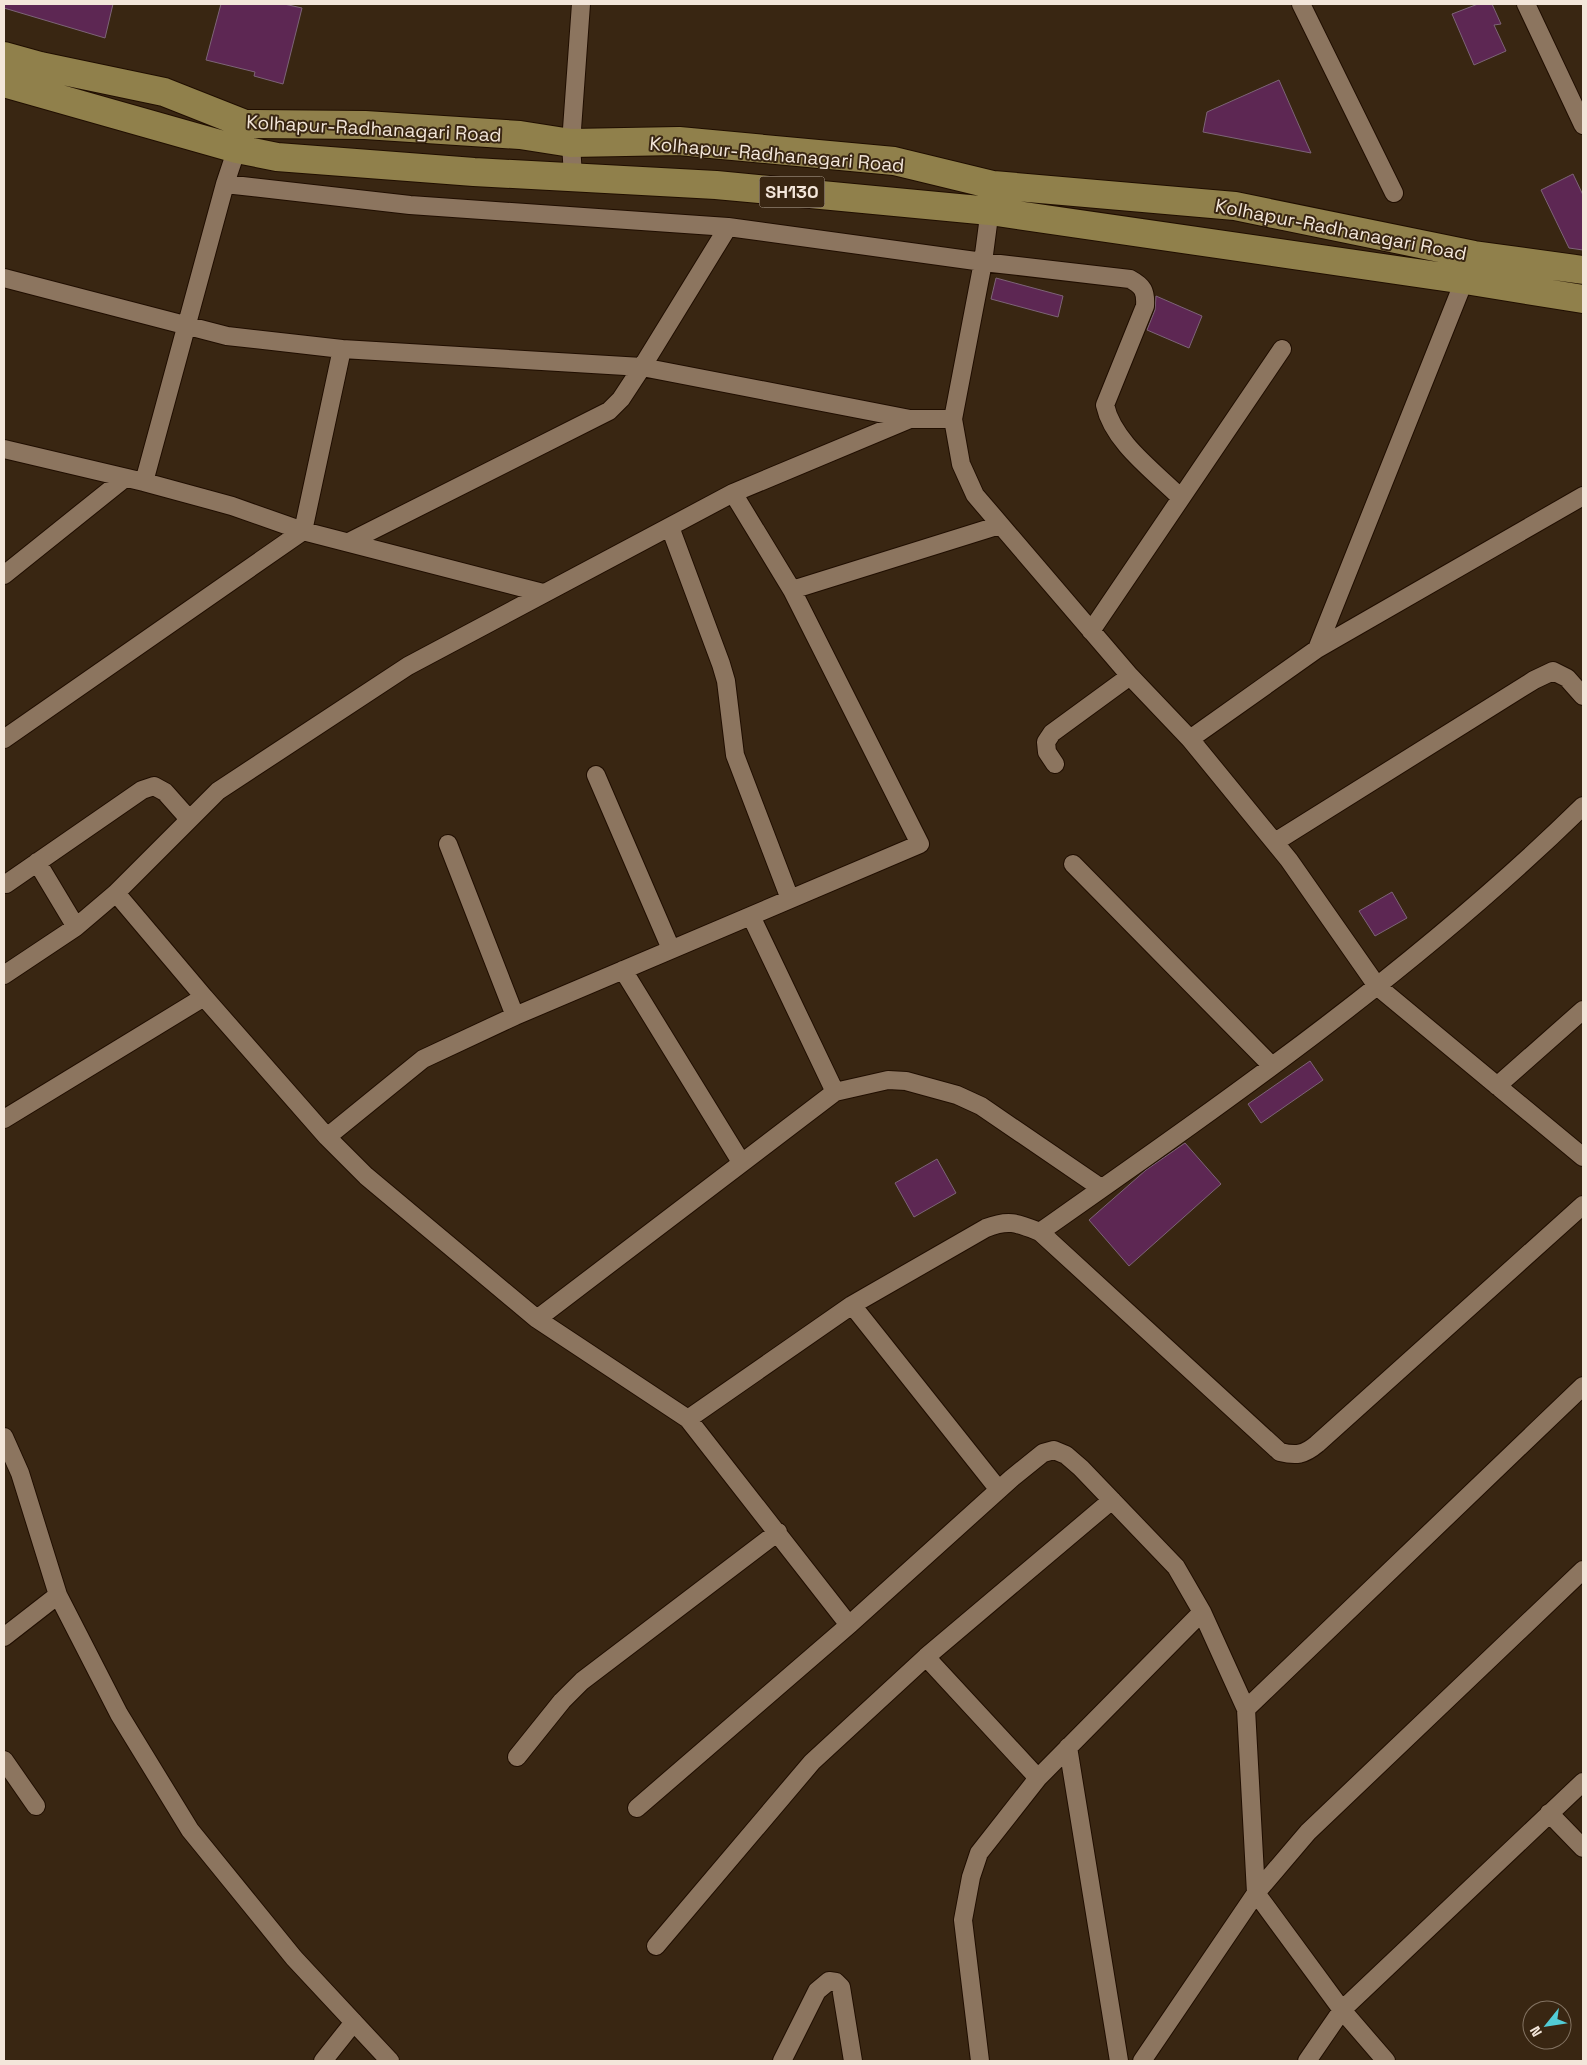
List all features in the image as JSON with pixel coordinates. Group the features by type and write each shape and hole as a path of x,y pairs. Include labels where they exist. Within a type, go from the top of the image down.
{"main road":[{"name":"Kolhapur-Radhanagari Road","path":"4,56 40,66 164,92 241,137 365,125 520,135 572,143 678,141 884,160 991,198 1235,206 1469,268 1583,270"},
{"name":"SH130","path":"4,83 241,137 277,157 574,177 991,198 1469,268 1583,299"}],"street":[{"path":"574,177 572,143 581,4"},
{"path":"1301,4 1394,193"},
{"path":"1526,4 1583,125"},
{"path":"144,482 225,184 241,137"},
{"path":"225,184 410,205 728,227 983,262 1130,279 1140,284 1146,294 1145,306 1105,405 1108,419 1117,434 1181,498"},
{"path":"991,198 983,262 953,419 961,464 975,495 1130,676 1190,739 1275,842 1377,986 1583,1157"},
{"path":"349,542 609,411 621,399 642,367 728,227"},
{"path":"1317,649 1469,268"},
{"path":"4,278 226,336 342,349 642,367 910,419 953,419"},
{"path":"4,739 303,531 342,349"},
{"path":"1091,631 1282,349"},
{"path":"4,975 76,927 116,893 218,791 408,666 733,494 910,419"},
{"path":"4,449 144,482 232,506 303,531 543,593"},
{"path":"4,575 125,478"},
{"path":"327,1137 424,1059 515,1016 920,844 792,590 733,494"},
{"path":"1190,739 1317,649 1583,496"},
{"path":"792,590 1000,525"},
{"path":"670,527 724,672 735,755 790,899"},
{"path":"1275,842 1534,680 1553,671 1567,678 1583,696"},
{"path":"1055,764 1047,752 1046,742 1052,733 1130,676"},
{"path":"596,775 671,949"},
{"path":"5,884 142,790 154,786 165,792 188,819"},
{"path":"1040,1232 1209,1112 1377,986 1521,867 1583,806"},
{"path":"448,844 515,1016"},
{"path":"37,862 76,927"},
{"path":"1073,864 1271,1065"},
{"path":"116,893 327,1137 366,1176 537,1319 688,1419 849,1625"},
{"path":"751,916 835,1092"},
{"path":"623,970 742,1162"},
{"path":"4,1119 204,997"},
{"path":"1497,1086 1583,1010"},
{"path":"537,1319 835,1092 888,1080 906,1081 957,1095 981,1106 1101,1188"},
{"path":"688,1419 852,1305 986,1228 1001,1222 1016,1222 1040,1232 1280,1452 1294,1456 1307,1452 1317,1444 1583,1205"},
{"path":"852,1305 999,1490"},
{"path":"1246,1709 1583,1386"},
{"path":"4,1437 20,1473 58,1596 119,1714 190,1830 294,1958 390,2061"},
{"path":"637,1808 849,1625 1043,1452 1054,1450 1073,1461 1176,1567 1202,1612 1246,1709 1256,1893 1342,2010 1386,2061"},
{"path":"656,1946 812,1762 926,1657 1112,1500"},
{"path":"517,1756 562,1701 582,1681 778,1532"},
{"path":"1142,2061 1256,1893 1308,1832 1583,1570"},
{"path":"4,1637 58,1596"},
{"path":"980,2061 963,1920 970,1877 979,1853 1038,1778 1202,1612"},
{"path":"926,1657 1038,1778"},
{"path":"1068,1747 1118,2061"},
{"path":"4,1760 36,1806"},
{"path":"1307,2061 1342,2010 1549,1812 1583,1782"},
{"path":"1549,1812 1583,1848"},
{"path":"782,2061 817,1991 829,1981 836,1982 841,1987 853,2061"},
{"path":"323,2061 354,2022"}],"building":[{"path":"4,4 113,4 105,38 4,8"},
{"path":"221,4 284,4 302,8 283,84 254,76 255,72 206,60"},
{"path":"1478,4 1492,4 1501,24 1494,25 1506,51 1474,65 1452,14"},
{"path":"1279,80 1311,153 1203,132 1207,112"},
{"path":"1573,174 1583,195 1583,250 1569,248 1541,190"},
{"path":"996,278 1063,296 1058,317 991,299"},
{"path":"1156,296 1202,316 1189,348 1147,330 1155,310"},
{"path":"1392,892 1407,918 1375,936 1359,911"},
{"path":"1310,1061 1323,1080 1261,1123 1248,1104"},
{"path":"1185,1143 1221,1184 1129,1266 1089,1220 1146,1170"},
{"path":"937,1159 956,1193 914,1217 895,1183"}]}
